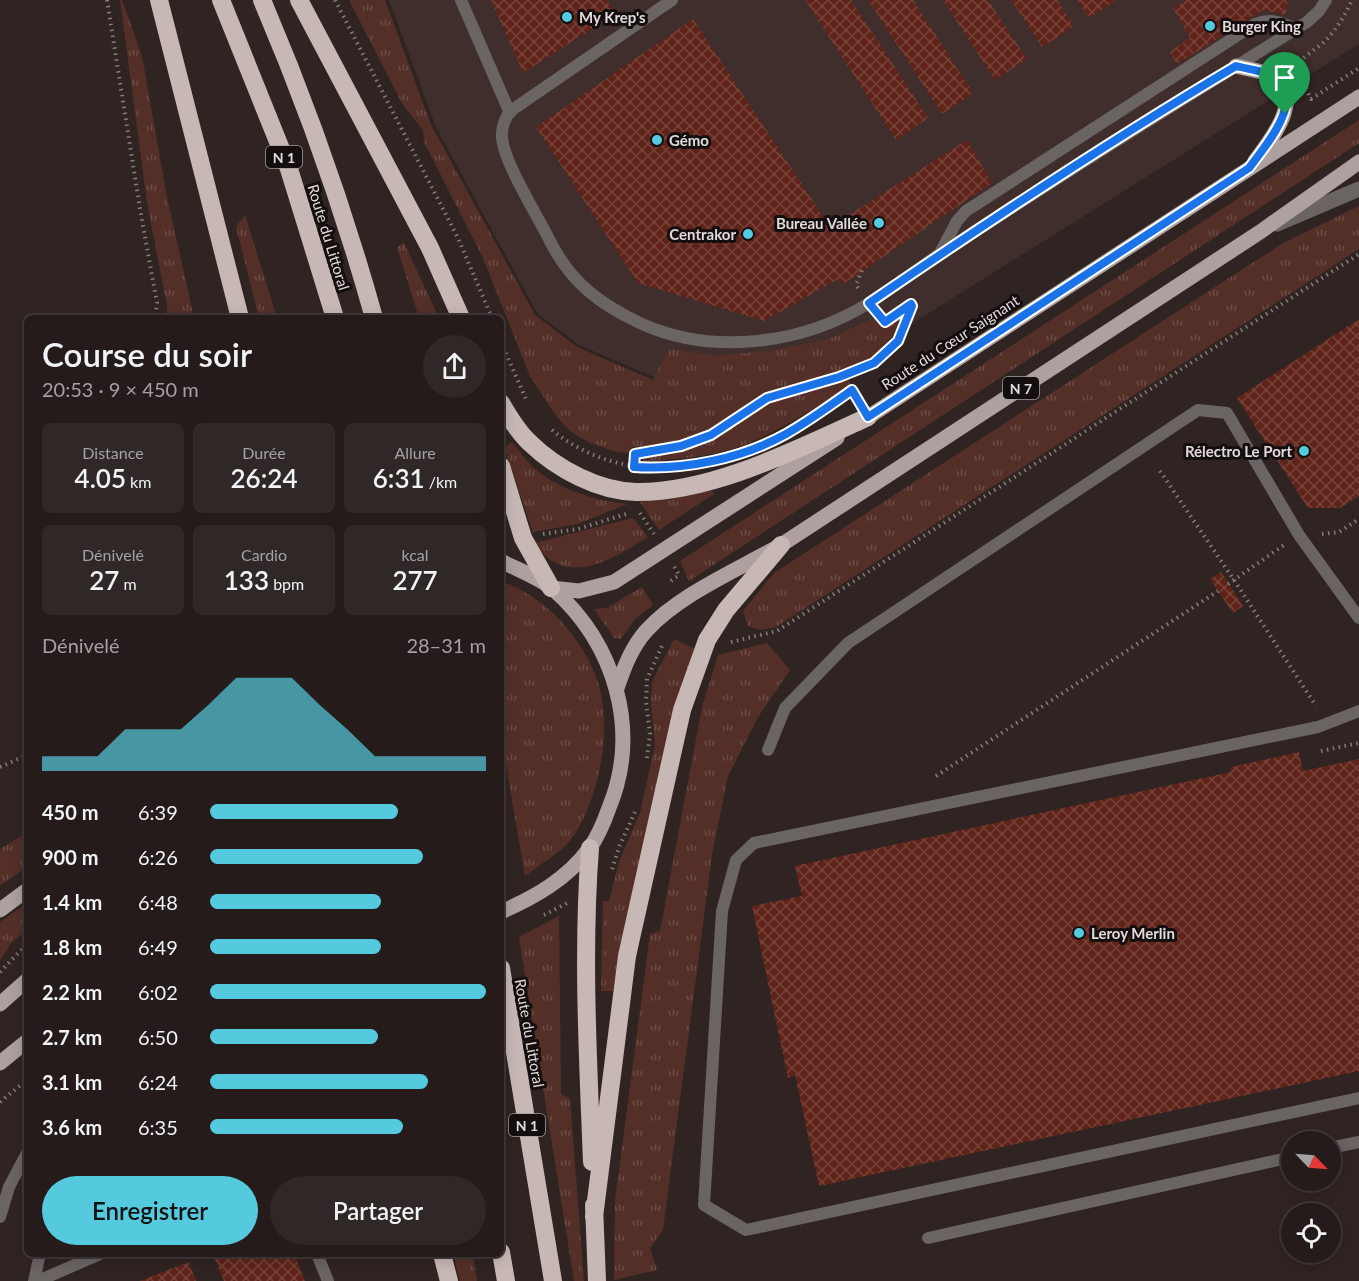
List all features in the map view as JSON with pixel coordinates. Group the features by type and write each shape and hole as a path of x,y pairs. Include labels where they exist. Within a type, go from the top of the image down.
{"highway":[{"path":"159,0 239,315"},
{"name":"Route du Littoral","path":"221,0 289,169 334,315"},
{"name":"Route du Littoral","path":"262,0 309,119 340,208 373,315"},
{"path":"299,0 430,248 460,315"},
{"path":"504,407 529,442 562,468 596,483 634,492 693,485 756,466 868,417"},
{"path":"504,476 523,538 551,588"},
{"path":"594,1216 627,956 682,710 707,640 726,610 781,545"},
{"path":"590,848 587,896 587,1039 597,1281"},
{"name":"Route du Littoral","path":"504,986 553,1281"},
{"path":"443,1257 449,1281"},
{"path":"502,1257 506,1281"}],"main road":[{"path":"1236,66 1270,75 1282,86 1286,96 1285,114 1275,133 1249,168"},
{"name":"Route du Cœur Saignant","path":"551,588 579,591 614,582 1359,97"},
{"name":"N 7","path":"617,688 635,646 655,621 668,610 781,545 1260,232 1359,162"},
{"path":"234,293 234,315"},
{"path":"504,563 551,588 583,620 611,667 624,730 620,777 604,822 590,848 573,867 550,886 504,910"},
{"path":"0,910 24,892"},
{"path":"0,1004 24,983"},
{"path":"0,1063 24,1043"}],"street":[{"path":"1260,232 1359,189"}],"lane":[{"path":"461,0 510,113"},
{"path":"672,0 510,113 503,126 502,135 504,147 554,251 579,283 609,308 649,327 672,335 717,342 773,338 843,318 1179,100 1296,29 1313,16 1326,0"},
{"path":"939,255 957,221 966,211 1255,24 1268,20 1282,22 1296,29"},
{"path":"768,750 785,708 848,643 1198,410 1227,413 1299,535 1359,618"},
{"path":"1359,711 1326,725 754,843 736,860 722,911 704,1205 746,1230 1359,1098"},
{"path":"1341,1146 1359,1142"},
{"path":"0,1217 9,1187 24,1159"},
{"path":"928,1238 1281,1159"},
{"path":"36,1281 40,1257"},
{"path":"36,1281 93,1257"},
{"path":"318,1257 328,1281"}],"path":[{"path":"107,0 157,303 155,315"},
{"path":"335,0 458,238 491,315"},
{"path":"1352,0 1339,24 1326,40 1300,61 1297,67 1311,99 1359,68"},
{"path":"707,640 723,643 777,631 1359,254"},
{"path":"523,538 578,529 638,510 634,498 635,454 681,446 711,435 767,398 839,377 874,363 898,341 912,306 911,304 885,322 856,285 862,270"},
{"path":"504,348 531,407"},
{"path":"817,415 852,390 868,417"},
{"path":"545,425 582,450 615,463 634,467 658,467"},
{"path":"1160,471 1316,706"},
{"path":"1228,584 1299,535 1339,532 1359,519"},
{"path":"936,776 1218,591"},
{"path":"1321,751 1359,743"},
{"path":"0,767 24,756"},
{"path":"0,972 24,947"},
{"path":"0,1102 24,1082"}],"shaded area":[{"path":"389,0 1359,0 1359,44 881,343 666,382 579,345 537,313 436,127"}],"green space":[{"path":"120,0 122,0 142,56 167,197 193,315 166,315 167,306 147,202"},
{"path":"349,0 385,0 431,125 535,315 577,347 653,380 669,349 716,356 775,350 829,339 874,318 884,330 905,316 895,333 872,357 844,371 769,393 752,401 719,425 694,437 651,446 631,447 629,453 617,452 588,442 571,432 556,416 530,376 482,256 424,142 423,130 403,105"},
{"path":"1359,120 1359,143 689,581 680,561"},
{"path":"1359,206 1359,249 776,627 760,630 748,626 743,611 774,573 1283,243"},
{"path":"245,215 276,315 258,315 236,227"},
{"path":"404,243 438,315 418,315 397,247"},
{"path":"848,380 851,385 756,440 729,450 700,456 643,462 643,457 675,454 712,440 769,402"},
{"path":"512,442 531,465 554,482 590,497 627,504 578,524 533,532 504,447"},
{"path":"710,489 714,494 659,530 640,502"},
{"path":"633,518 648,537 620,554 590,566 575,568 560,565 547,557 535,543"},
{"path":"504,582 535,598 564,625 577,641 595,675 601,693 604,716 604,739 599,773 581,822 564,847 525,876 504,754"},
{"path":"642,587 653,605 634,620 621,639 614,638 594,609 607,608"},
{"path":"674,639 697,650 620,946 613,991 601,991 603,901 609,901 619,862 640,813 655,745 651,704 652,682"},
{"path":"767,643 790,670 758,717 728,776 712,855 663,1230 650,1248 657,1270 614,1280 615,1201 650,934 660,931 702,707 718,655"},
{"path":"24,835 24,869 0,885 0,849"},
{"path":"24,905 24,932 11,943 0,961 0,922"},
{"path":"559,916 561,1094 570,1099 584,1281 574,1281 519,937"},
{"path":"454,1257 473,1257 477,1281 460,1281"}],"building":[{"path":"491,0 607,0 615,14 523,73"},
{"path":"805,0 851,0 928,118 896,140"},
{"path":"868,0 913,0 973,93 942,114"},
{"path":"943,0 988,0 1027,59 995,80"},
{"path":"1011,0 1057,0 1074,26 1042,47"},
{"path":"1077,0 1116,0 1089,18"},
{"name":"Burger King","path":"1186,0 1288,0 1285,15 1263,10 1177,64 1170,52 1190,38 1173,8"},
{"path":"693,19 830,227 967,140 992,183 843,284 838,279 764,321 638,283 536,127"},
{"path":"1359,319 1359,496 1340,508 1308,508 1237,398"},
{"path":"1221,572 1243,606 1233,613 1210,579"},
{"path":"1299,752 1303,771 1359,759 1359,1071 819,1186 795,1075 788,1078 752,906 802,896 795,866 1231,772 1231,767"},
{"path":"214,1257 295,1257 305,1281 224,1281"},
{"path":"189,1262 196,1281 140,1281"}],"place":[{"name":"My Krep's","path":"567,17"},
{"name":"Burger King","path":"1210,26"},
{"name":"Gémo","path":"657,140"},
{"name":"Bureau Vallée","path":"879,223"},
{"name":"Centrakor","path":"748,234"},
{"name":"Rélectro Le Port","path":"1304,451"},
{"name":"Leroy Merlin","path":"1079,933"}],"route":[{"path":"1236,66 1270,75 1277,81 1286,96 1285,114 1275,133 1249,168 868,417 852,390 784,435 748,451 723,458 667,467 634,467 635,454 681,446 711,435 767,398 839,377 874,363 898,341 912,306 911,304 885,322 869,303 939,255 1179,100 1236,66"}]}
